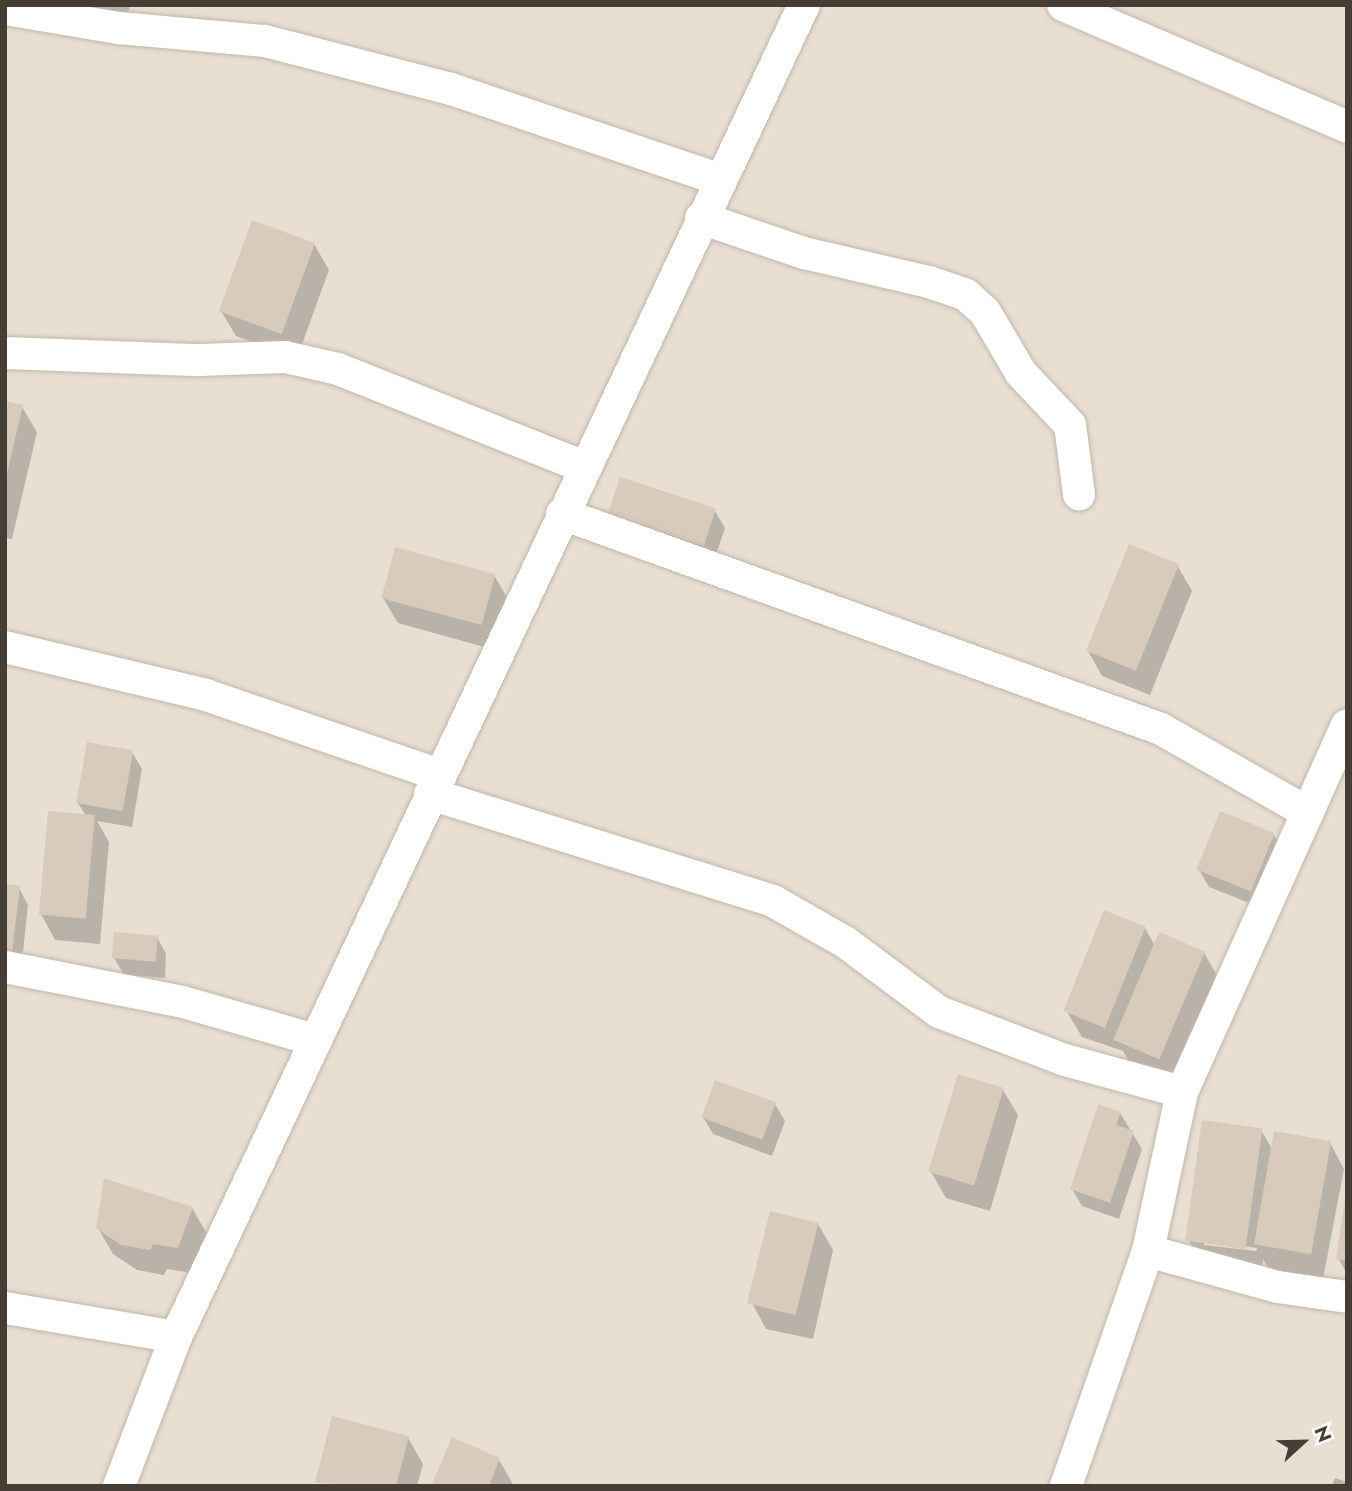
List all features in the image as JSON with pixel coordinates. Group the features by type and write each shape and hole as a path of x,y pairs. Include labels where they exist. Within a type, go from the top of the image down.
{"street":[{"path":"125,1484 176,1337 719,179 804,5"},
{"path":"1063,5 1347,127"},
{"path":"5,9 120,28 265,41 451,89 719,179"},
{"path":"701,218 804,253 929,282 966,295 985,312 1021,373 1070,425 1079,494"},
{"path":"5,353 200,360 285,357 338,369 584,467"},
{"path":"562,514 1161,729 1308,813"},
{"path":"5,647 206,695 434,784 773,901 845,942 939,1012 1065,1060 1182,1092"},
{"path":"1066,1486 1148,1251 1182,1092 1347,725"},
{"path":"5,967 183,1002 314,1040"},
{"path":"1148,1251 1278,1287 1347,1297"},
{"path":"5,1308 176,1337"}],"shaded area":[{"path":"5,5 1347,5 1347,1486 5,1486"}],"building":[{"path":"252,220 315,243 282,334 219,311"},
{"path":"5,401 23,405 6,478 5,478"},
{"path":"620,477 716,508 704,546 608,515"},
{"path":"1129,544 1179,564 1136,671 1086,651"},
{"path":"395,547 495,574 482,625 381,598"},
{"path":"87,742 133,750 123,811 76,803"},
{"path":"48,811 95,815 86,919 39,915"},
{"path":"1220,811 1275,833 1251,892 1196,869"},
{"path":"5,884 20,886 12,953 5,953"},
{"path":"1104,910 1146,927 1105,1028 1063,1011"},
{"path":"114,932 158,936 156,962 112,958"},
{"path":"1159,932 1205,952 1159,1059 1113,1040"},
{"path":"958,1074 1004,1088 974,1186 928,1172"},
{"path":"715,1080 776,1102 762,1140 701,1118"},
{"path":"1098,1104 1121,1112 1116,1125 1134,1131 1110,1203 1070,1189"},
{"path":"1202,1120 1262,1128 1245,1249 1185,1241"},
{"path":"1274,1131 1331,1141 1311,1254 1254,1244"},
{"path":"104,1178 193,1207 178,1248 153,1244 150,1250 121,1245 96,1228"},
{"path":"1347,1199 1347,1261 1336,1259"},
{"path":"770,1211 819,1223 796,1315 747,1303"},
{"path":"332,1416 409,1436 396,1486 315,1483"},
{"path":"452,1437 500,1458 489,1486 431,1486"}]}
